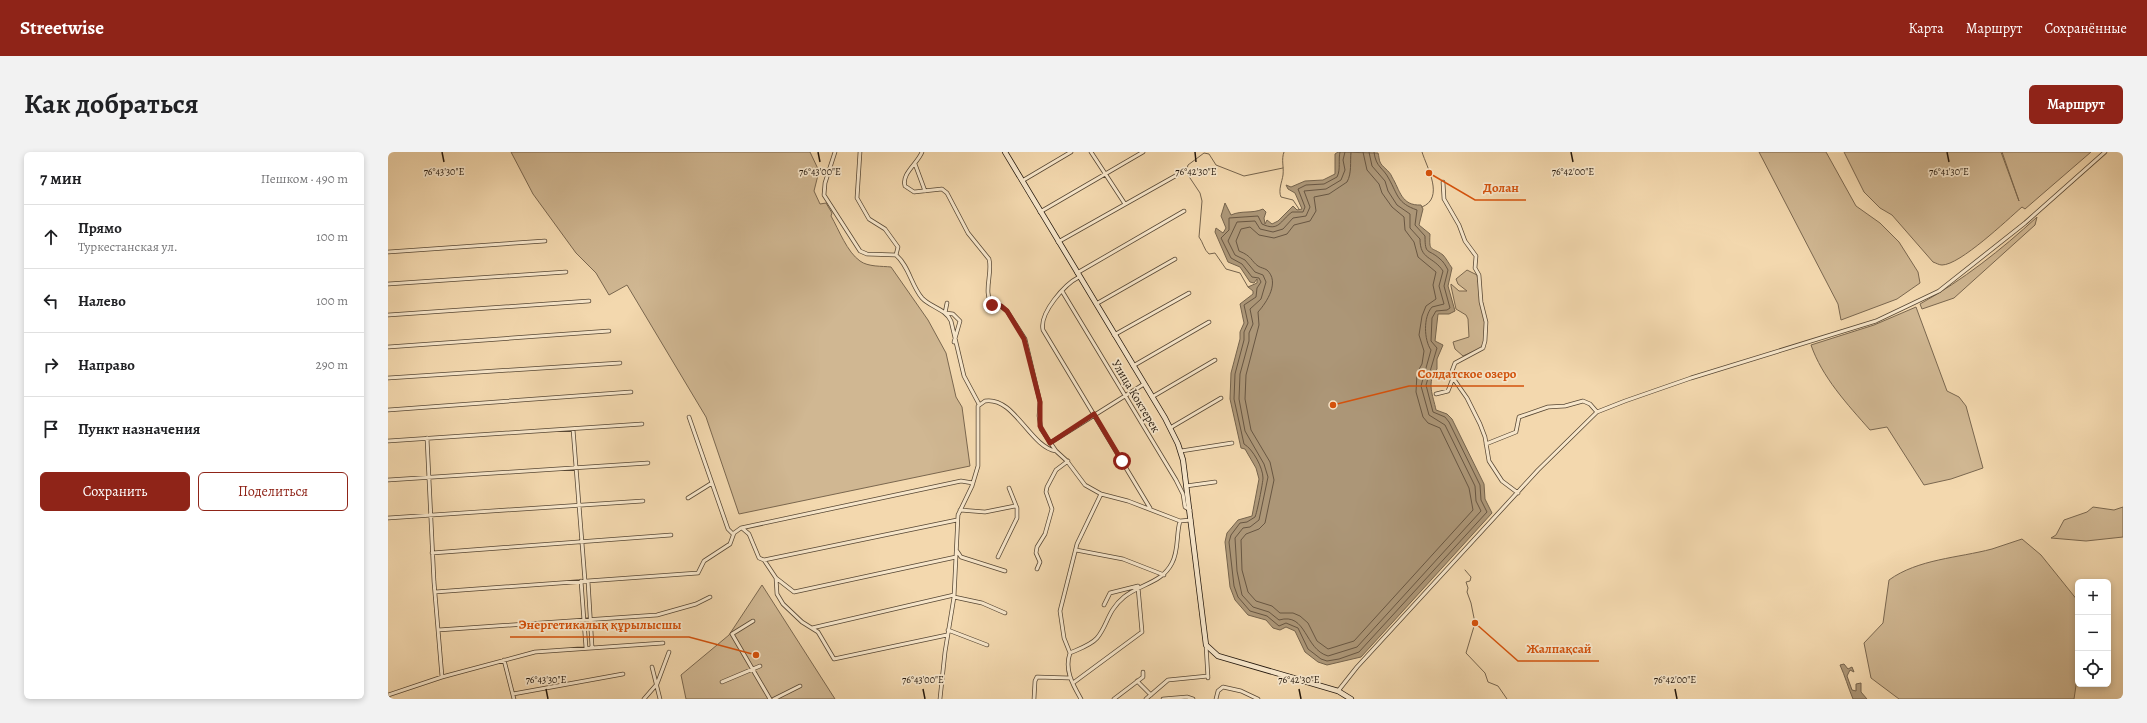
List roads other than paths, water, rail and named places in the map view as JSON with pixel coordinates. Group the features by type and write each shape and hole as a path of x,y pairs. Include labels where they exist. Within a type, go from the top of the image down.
{"main road":[{"path":"1005,152 1152,397 1181,451 1190,510 1205,648 1222,658 1338,691 1351,699"}],"street":[{"path":"835,152 825,183 825,198 860,251 867,254 896,255 902,261 923,298 933,307 945,313 951,321 954,342 964,376 979,404 977,407 978,466 957,520 954,596 947,635 940,699"},
{"path":"860,152 857,198 869,219 883,227 894,240 898,247 896,255"},
{"path":"922,152 904,180 905,186 910,191 924,192 942,189 947,193 968,233 989,259 988,292 990,302 993,305 1001,306 1007,311 1024,339 1040,402 1040,426 1050,443 1056,451 1068,461 1086,485 1101,494 1150,508 1180,521 1191,520"},
{"path":"1022,181 1071,152"},
{"path":"1090,152 1124,204"},
{"path":"1040,212 1143,152"},
{"path":"1338,691 1357,667 1538,470 1597,412 1691,378 1876,321 1939,291 2025,223 2105,152"},
{"path":"915,164 924,192"},
{"path":"1058,242 1177,175"},
{"path":"1443,182 1444,199 1460,225 1465,241 1476,256 1476,268 1479,276 1481,302 1486,322 1486,341 1483,348 1455,363 1452,370 1453,378 1467,398 1485,437 1489,461 1502,481 1518,493"},
{"path":"1150,508 1043,330 1045,312 1062,291 1078,275 1184,211"},
{"path":"388,252 546,241"},
{"path":"1096,304 1175,259"},
{"path":"388,284 566,272"},
{"name":"Улица Коктерек","path":"1062,291 1176,480 1183,494 1184,507 1190,510"},
{"path":"1114,335 1189,293"},
{"path":"388,315 589,301"},
{"path":"945,313 947,303"},
{"path":"945,313 952,313 959,319 958,333 954,342"},
{"path":"1133,366 1209,322"},
{"path":"388,347 609,331"},
{"path":"1152,397 1214,360"},
{"path":"388,378 620,363"},
{"path":"1436,394 1448,391 1453,378"},
{"path":"1050,443 1144,384"},
{"path":"388,410 631,392"},
{"path":"1170,428 1221,398"},
{"path":"979,404 989,400 999,402 1037,438 1052,450 1056,451"},
{"path":"1486,444 1516,432 1519,417 1537,410 1583,401 1590,404 1597,412"},
{"path":"689,417 728,529 733,534"},
{"path":"388,441 642,424"},
{"path":"573,429 585,581 592,647"},
{"path":"427,438 432,552 442,677"},
{"path":"1181,451 1232,443"},
{"path":"1037,569 1040,562 1036,553 1037,547 1045,534 1052,509 1046,487 1056,470 1068,461"},
{"path":"388,480 648,462"},
{"path":"435,592 698,573 704,561 730,544 733,534 742,528 960,481 973,482"},
{"path":"1186,486 1215,482"},
{"path":"688,498 712,483"},
{"path":"998,557 1006,538 1015,525 1018,513 1009,488"},
{"path":"1081,699 1070,678 1068,666 1070,653 1064,638 1059,616 1079,540 1101,494"},
{"path":"388,518 643,501"},
{"path":"960,510 985,512 1015,506"},
{"path":"764,560 957,520"},
{"path":"1104,605 1110,593 1155,582 1164,575 1174,558 1180,521"},
{"path":"742,528 748,531 759,558 764,560 776,578 794,592 956,557"},
{"path":"432,552 671,535"},
{"path":"957,550 960,557 1005,572"},
{"path":"1076,550 1122,559 1164,575"},
{"path":"776,578 777,594 783,604 802,622 822,637 834,659 947,635"},
{"path":"585,581 584,620 586,648"},
{"path":"1070,653 1095,640 1116,605 1140,586"},
{"path":"1073,683 1142,632 1140,586"},
{"path":"812,628 954,596 982,603 1005,613"},
{"path":"438,630 662,614 710,597"},
{"path":"753,622 732,634 770,699"},
{"path":"948,630 987,645"},
{"path":"388,695 442,677 535,652 663,642"},
{"path":"1146,699 1170,679 1208,677 1205,648 1199,652"},
{"path":"644,699 657,684 669,652"},
{"path":"504,660 514,699"},
{"path":"722,682 760,666"},
{"path":"652,667 659,698"},
{"path":"1114,699 1143,677 1143,672"},
{"path":"513,694 623,674"},
{"path":"1034,699 1035,681 1037,677 1070,678"},
{"path":"1137,681 1151,695"},
{"path":"774,699 800,686"},
{"path":"1216,699 1218,691 1223,687 1241,691 1258,699"},
{"path":"1120,694 1121,699"},
{"path":"1163,699 1188,697 1193,699"}],"water":[{"path":"1338,152 1378,153 1381,164 1391,175 1405,200 1414,205 1421,205 1423,209 1419,225 1430,234 1431,247 1443,255 1452,268 1448,286 1455,311 1449,314 1438,314 1435,341 1443,345 1437,359 1437,369 1432,379 1431,389 1436,410 1447,414 1452,419 1484,484 1485,499 1492,513 1361,657 1327,665 1318,662 1305,652 1295,631 1286,627 1280,630 1273,628 1266,620 1248,615 1235,600 1230,587 1225,542 1227,533 1238,520 1252,516 1259,479 1256,468 1245,449 1241,448 1230,399 1231,373 1240,339 1240,332 1244,323 1240,304 1253,294 1253,291 1248,287 1257,283 1257,279 1254,283 1250,282 1240,267 1228,262 1215,232 1216,228 1223,233 1226,228 1221,216 1225,203 1231,215 1263,209 1266,212 1264,218 1265,224 1267,220 1272,224 1278,221 1293,206 1297,210 1302,209 1295,193 1288,189 1286,185 1291,187 1305,181 1323,180 1335,174 1335,154"},
{"path":"1844,664 1848,669 1852,667 1854,672 1850,670 1847,676 1852,690 1856,691 1856,684 1861,683 1861,692 1867,699 1853,699 1840,665"}],"waterway":[{"path":"1284,152 1280,194 1281,197 1293,200 1299,209"},
{"path":"1422,152 1430,174 1433,190 1429,203 1422,207"},
{"path":"1248,287 1240,273 1226,269 1215,253 1209,254 1207,252 1199,237 1202,201 1200,193 1186,172 1188,165 1204,153 1209,154 1216,165 1244,176 1283,168"},
{"path":"1465,570 1471,577 1470,581 1466,582 1475,623 1466,653 1485,673 1488,682 1498,686 1507,699"}],"place":[{"name":"Долан","path":"1429,173"},
{"name":"Солдатское озеро","path":"1333,405"},
{"name":"Жалпақсай","path":"1475,623"},
{"name":"Энергетикалық құрылысшы","path":"756,655"}]}
